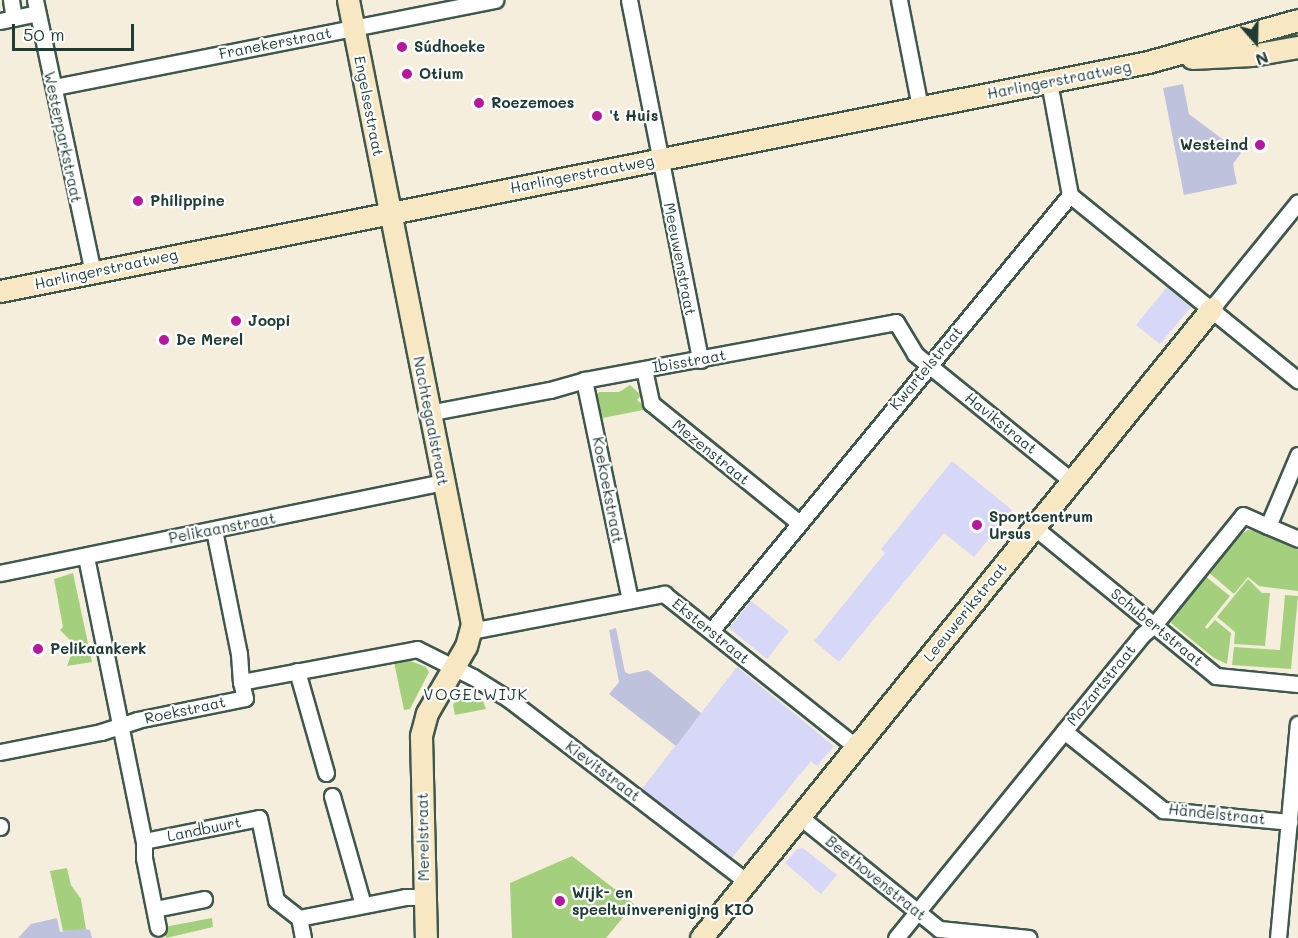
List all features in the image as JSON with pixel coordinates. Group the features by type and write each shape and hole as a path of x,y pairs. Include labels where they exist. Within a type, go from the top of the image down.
{"street":[{"path":"7,19 11,0"},
{"name":"Engelsestraat","path":"348,0 390,211"},
{"name":"Franekerstraat","path":"55,87 495,0"},
{"name":"Meeuwenstraat","path":"629,0 700,360"},
{"path":"899,0 920,107"},
{"path":"7,19 36,6"},
{"name":"Westerparkstraat","path":"36,6 93,273"},
{"name":"Harlingerstraatweg","path":"0,291 390,211 1165,59 1298,20"},
{"name":"Harlingerstraatweg","path":"1165,59 1252,55 1298,47"},
{"path":"1048,82 1070,195 1298,380"},
{"name":"Kwartelstraat","path":"711,631 1070,195"},
{"name":"Leeuwerikstraat","path":"701,938 1298,202"},
{"name":"Nachtegaalstraat","path":"390,211 428,413 470,615 471,631"},
{"name":"Ibisstraat","path":"428,413 550,390 584,380 896,322 915,354 929,365"},
{"name":"Havikstraat","path":"929,365 1072,481"},
{"name":"Mezenstraat","path":"644,369 651,403 799,523"},
{"name":"Koekoekstraat","path":"584,380 630,600"},
{"path":"1298,455 1268,526 1298,539"},
{"name":"Pelikaanstraat","path":"0,573 443,482"},
{"name":"Mozartstraat","path":"896,938 1243,515 1268,526"},
{"name":"Schubertstraat","path":"1034,527 1216,676 1298,684"},
{"path":"214,530 239,654 241,682"},
{"path":"86,557 144,841 144,858 158,928"},
{"name":"Eksterstraat","path":"471,631 664,594 855,746"},
{"name":"Merelstraat","path":"426,938 421,736 427,713 455,667 471,631"},
{"name":"Roekstraat","path":"0,752 101,732 120,725 245,698 241,682 407,649 422,651 455,667"},
{"name":"Kievitstraat","path":"455,667 510,700 747,882"},
{"path":"297,671 326,773"},
{"path":"1278,938 1291,883 1289,822 1298,724"},
{"name":"Händelstraat","path":"1064,731 1163,810 1289,822"},
{"path":"332,796 363,905"},
{"name":"Beethovenstraat","path":"799,816 939,929 1029,938"},
{"name":"Landbuurt","path":"144,841 259,818 276,900 299,918"},
{"path":"303,938 299,918 363,905 424,897"},
{"path":"155,909 204,899"}],"shaded area":[{"path":"1183,84 1189,114 1241,153 1233,164 1237,184 1184,195 1163,88"},
{"path":"1167,287 1191,307 1160,344 1136,325"},
{"path":"952,461 1012,510 974,557 944,533 839,662 814,641 885,553 881,549"},
{"path":"751,601 789,631 767,659 729,628"},
{"path":"616,628 625,672 629,674 648,670 701,713 676,746 609,694 619,682 609,630"},
{"path":"737,667 834,746 817,766 811,761 731,859 641,790"},
{"path":"803,848 837,875 821,894 785,863 797,849"},
{"path":"57,918 60,932 82,928 90,930 92,938 18,938 31,924"}],"green space":[{"path":"630,385 641,395 637,400 642,404 643,410 603,418 596,409 600,403 594,399 599,392 619,392"},
{"path":"1248,530 1256,531 1298,550 1298,591 1259,586 1248,577 1234,594 1208,572 1238,536"},
{"path":"73,573 92,662 67,666 75,645 60,630 63,627 54,579"},
{"path":"1205,576 1230,596 1205,627 1207,629 1215,620 1231,633 1227,664 1214,658 1171,623 1174,615"},
{"path":"1248,579 1262,593 1270,593 1265,646 1234,644 1235,632 1217,617"},
{"path":"1285,595 1298,596 1291,669 1232,665 1234,647 1280,650"},
{"path":"408,660 426,667 429,672 410,709 404,710 394,662"},
{"path":"462,689 483,701 486,709 455,715 453,705"},
{"path":"572,856 634,904 606,938 512,938 510,883"},
{"path":"67,868 71,885 81,899 86,929 63,931 50,871"},
{"path":"212,918 213,927 166,938 164,927"}],"place":[{"name":"Súdhoeke","path":"402,47"},
{"name":"Otium","path":"407,74"},
{"name":"Roezemoes","path":"479,103"},
{"name":"'t Huis","path":"597,116"},
{"name":"Westeind","path":"1260,145"},
{"name":"Philippine","path":"138,201"},
{"name":"Joopi","path":"236,321"},
{"name":"De Merel","path":"164,340"},
{"name":"Sportcentrum Ursus","path":"977,525"},
{"name":"Pelikaankerk","path":"38,649"},
{"name":"Wijk- en speeltuinvereniging KIO","path":"560,901"}],"district":[{"name":"VOGELWIJK","path":"476,694"}]}
